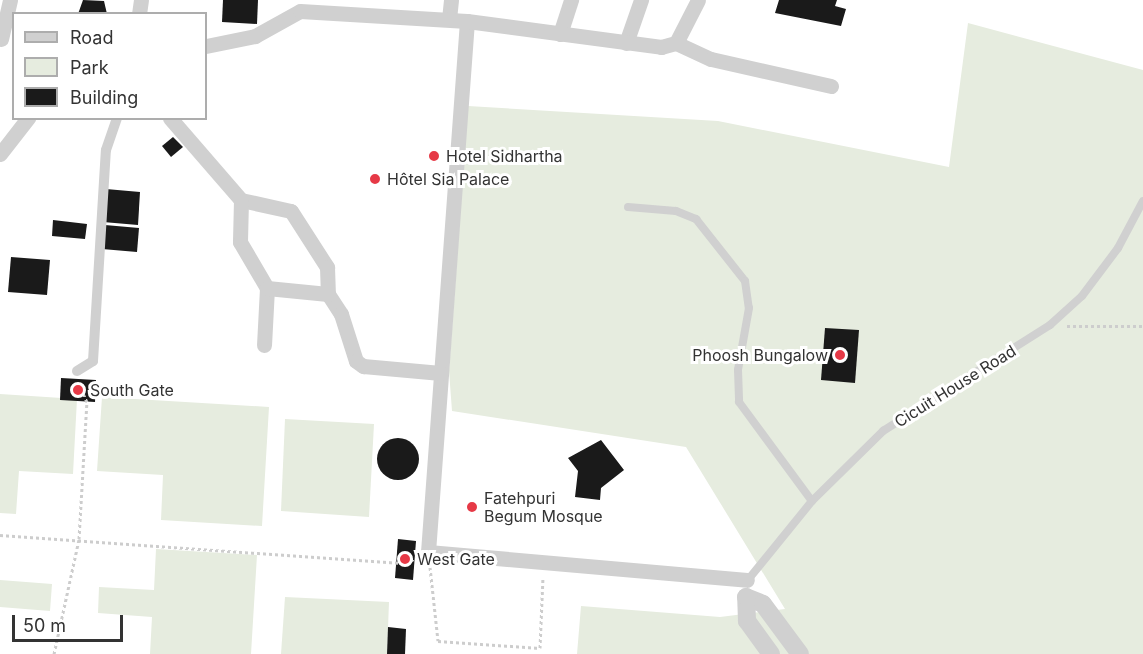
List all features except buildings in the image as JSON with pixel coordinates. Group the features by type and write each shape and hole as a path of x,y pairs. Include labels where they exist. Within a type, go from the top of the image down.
{"street":[{"path":"0,39 10,0"},
{"path":"449,19 451,0"},
{"path":"560,34 571,0"},
{"path":"626,43 640,0"},
{"path":"676,43 698,0"},
{"path":"207,46 255,36 295,5 467,21 626,43 661,46 676,43 711,59 831,86"},
{"path":"467,21 428,552 543,560 747,589 763,604 800,654"},
{"path":"0,154 26,120"},
{"path":"77,371 93,361 106,150 116,120"},
{"path":"172,120 241,200 291,211 327,267 328,294 341,314 356,361 363,366 441,373"},
{"path":"241,200 240,242 267,288 264,345"},
{"path":"267,288 328,294"},
{"path":"747,589 747,621 771,654"}],"lane":[{"name":"Cicuit House Road","path":"747,589 812,501 883,431 1050,325 1082,296 1118,248 1143,201"},
{"path":"628,207 676,211 696,219 745,281 749,308 738,370 739,402 812,501"}],"path":[{"path":"1050,325 1143,326"},
{"path":"54,654 79,539 87,402 77,371"},
{"path":"0,535 405,563 428,552 438,641 540,648 543,560"}],"green space":[{"path":"968,23 1143,70 1143,654 577,654 581,606 720,617 785,609 686,447 452,411 449,371 468,106 718,121 949,167"},
{"path":"0,394 77,399 73,474 19,471 16,514 0,513"},
{"path":"102,397 269,407 262,526 161,520 163,475 97,471"},
{"path":"285,419 374,424 369,517 281,511"},
{"path":"156,549 257,555 251,654 150,654 152,617 98,613 99,587 154,590"},
{"path":"0,580 52,584 50,611 0,607"},
{"path":"285,597 389,602 387,654 281,654"}],"place":[{"name":"Hotel Sidhartha","path":"434,156"},
{"name":"Hôtel Sia Palace","path":"375,179"},
{"name":"Phoosh Bungalow","path":"840,355"},
{"name":"South Gate","path":"78,390"},
{"name":"Fatehpuri Begum Mosque","path":"472,507"},
{"name":"West Gate","path":"405,559"}]}
